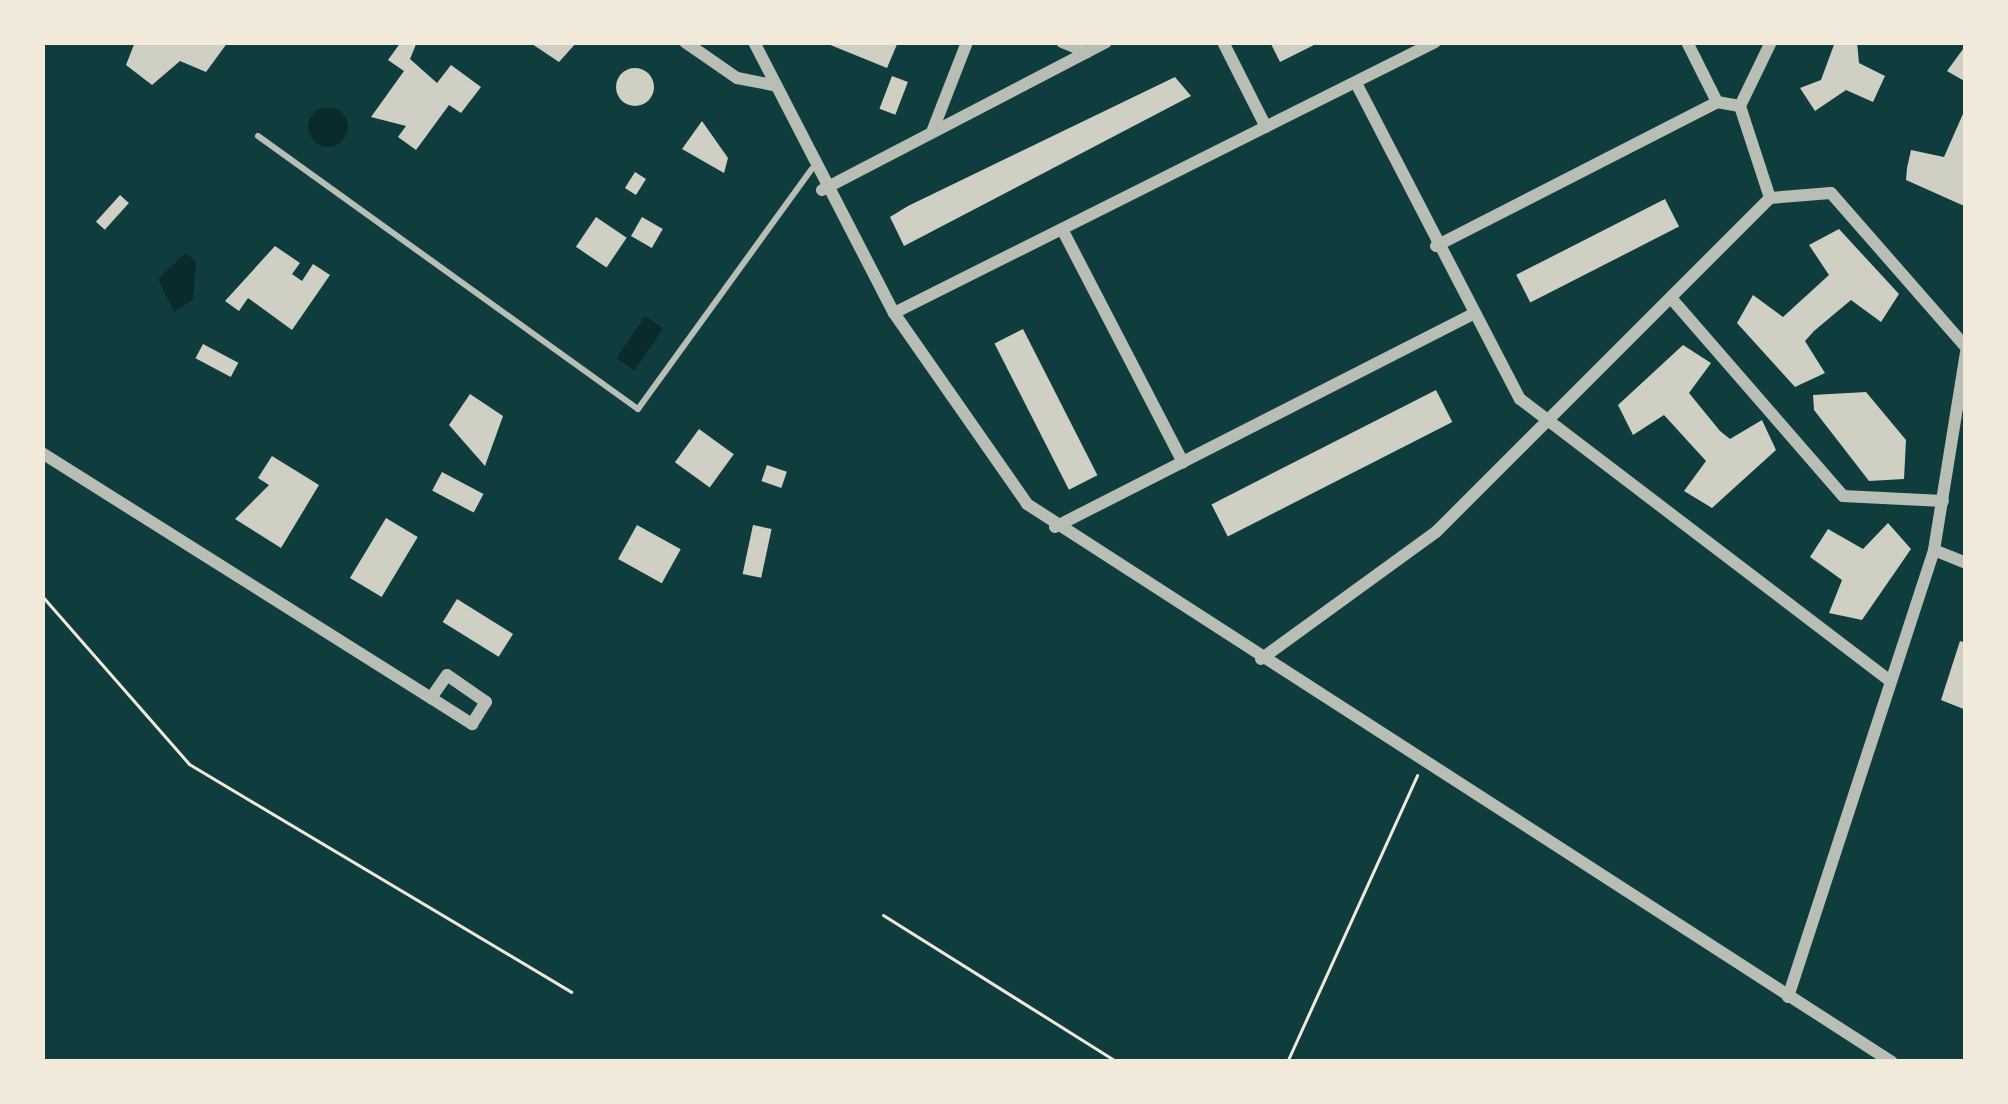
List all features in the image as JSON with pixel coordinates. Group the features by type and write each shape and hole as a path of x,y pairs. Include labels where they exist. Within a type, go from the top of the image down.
{"street":[{"path":"685,42 737,78 773,85"},
{"path":"754,42 822,190 894,313 1055,527 1892,1062"},
{"path":"932,133 967,42"},
{"path":"1062,42 1087,52"},
{"path":"822,190 1106,42"},
{"path":"1223,42 1266,128"},
{"path":"894,313 1435,42"},
{"path":"1687,42 1717,102"},
{"path":"1770,199 1740,106 1771,42"},
{"path":"1356,83 1471,315 1520,399 1890,682"},
{"path":"1436,246 1717,102 1740,106"},
{"path":"1261,658 1436,532 1770,199 1831,193 1966,350 1934,550 1788,997"},
{"path":"1062,229 1183,462"},
{"path":"1671,298 1843,496 1942,501"},
{"path":"1055,527 1471,315"},
{"path":"42,453 430,698"},
{"path":"1934,550 1966,563"}],"lane":[{"path":"258,136 638,409 812,169"}],"path":[{"path":"42,596 189,764 571,992"},
{"path":"1287,1062 1424,763"},
{"path":"883,915 1117,1062"}],"water":[{"path":"328,107 342,113 348,127 342,141 328,147 314,141 308,127 314,113"},
{"path":"185,253 196,261 193,300 174,312 158,279"},
{"path":"645,316 663,328 635,371 616,358"}],"building":[{"path":"135,42 228,42 206,72 180,61 152,85 126,65"},
{"path":"401,42 417,42 410,59 437,83 451,65 481,87 461,113 449,105 416,150 398,137 406,126 371,117 404,71 388,60"},
{"path":"529,42 577,42 559,62"},
{"path":"823,42 898,42 887,68"},
{"path":"1270,42 1320,42 1280,62"},
{"path":"1835,42 1857,42 1859,63 1885,76 1873,102 1846,90 1815,111 1800,88 1821,80"},
{"path":"1966,45 1966,82 1947,71"},
{"path":"635,68 648,74 654,87 648,100 635,106 622,100 616,87 622,74"},
{"path":"892,76 908,82 895,115 879,109"},
{"path":"1175,77 1191,96 904,246 890,217"},
{"path":"1966,107 1966,204 1962,205 1906,180 1911,150 1944,157"},
{"path":"702,121 728,158 724,173 682,149"},
{"path":"635,172 646,179 636,195 625,188"},
{"path":"120,195 129,203 105,230 96,222"},
{"path":"1665,199 1679,227 1530,302 1516,275"},
{"path":"596,217 627,238 607,268 576,247"},
{"path":"642,217 663,229 652,248 631,236"},
{"path":"1839,229 1899,294 1881,322 1851,300 1814,331 1805,341 1825,373 1795,387 1737,323 1753,295 1783,317 1829,275 1809,245"},
{"path":"275,246 300,263 292,274 302,281 313,264 330,275 292,330 248,298 239,311 225,301"},
{"path":"1023,329 1097,475 1069,490 994,344"},
{"path":"203,344 238,363 231,377 195,358"},
{"path":"1683,345 1711,363 1689,393 1720,431 1730,439 1762,420 1776,450 1712,508 1684,491 1706,461 1664,415 1633,435 1618,405"},
{"path":"1436,390 1452,422 1228,536 1211,504"},
{"path":"1866,392 1906,440 1904,479 1869,481 1814,410 1813,395"},
{"path":"470,394 503,416 485,466 449,425"},
{"path":"699,429 734,454 710,487 675,462"},
{"path":"272,456 319,485 281,548 235,519 269,485 258,478"},
{"path":"767,465 787,472 781,488 761,481"},
{"path":"442,472 483,494 474,513 432,491"},
{"path":"386,518 418,537 382,597 350,578"},
{"path":"1888,523 1911,549 1862,620 1829,613 1842,580 1810,557 1828,529 1863,549"},
{"path":"637,525 681,549 662,583 618,559"},
{"path":"753,525 772,529 761,578 743,574"},
{"path":"457,599 513,634 499,657 443,622"},
{"path":"1960,641 1966,643 1966,710 1941,700"}]}
